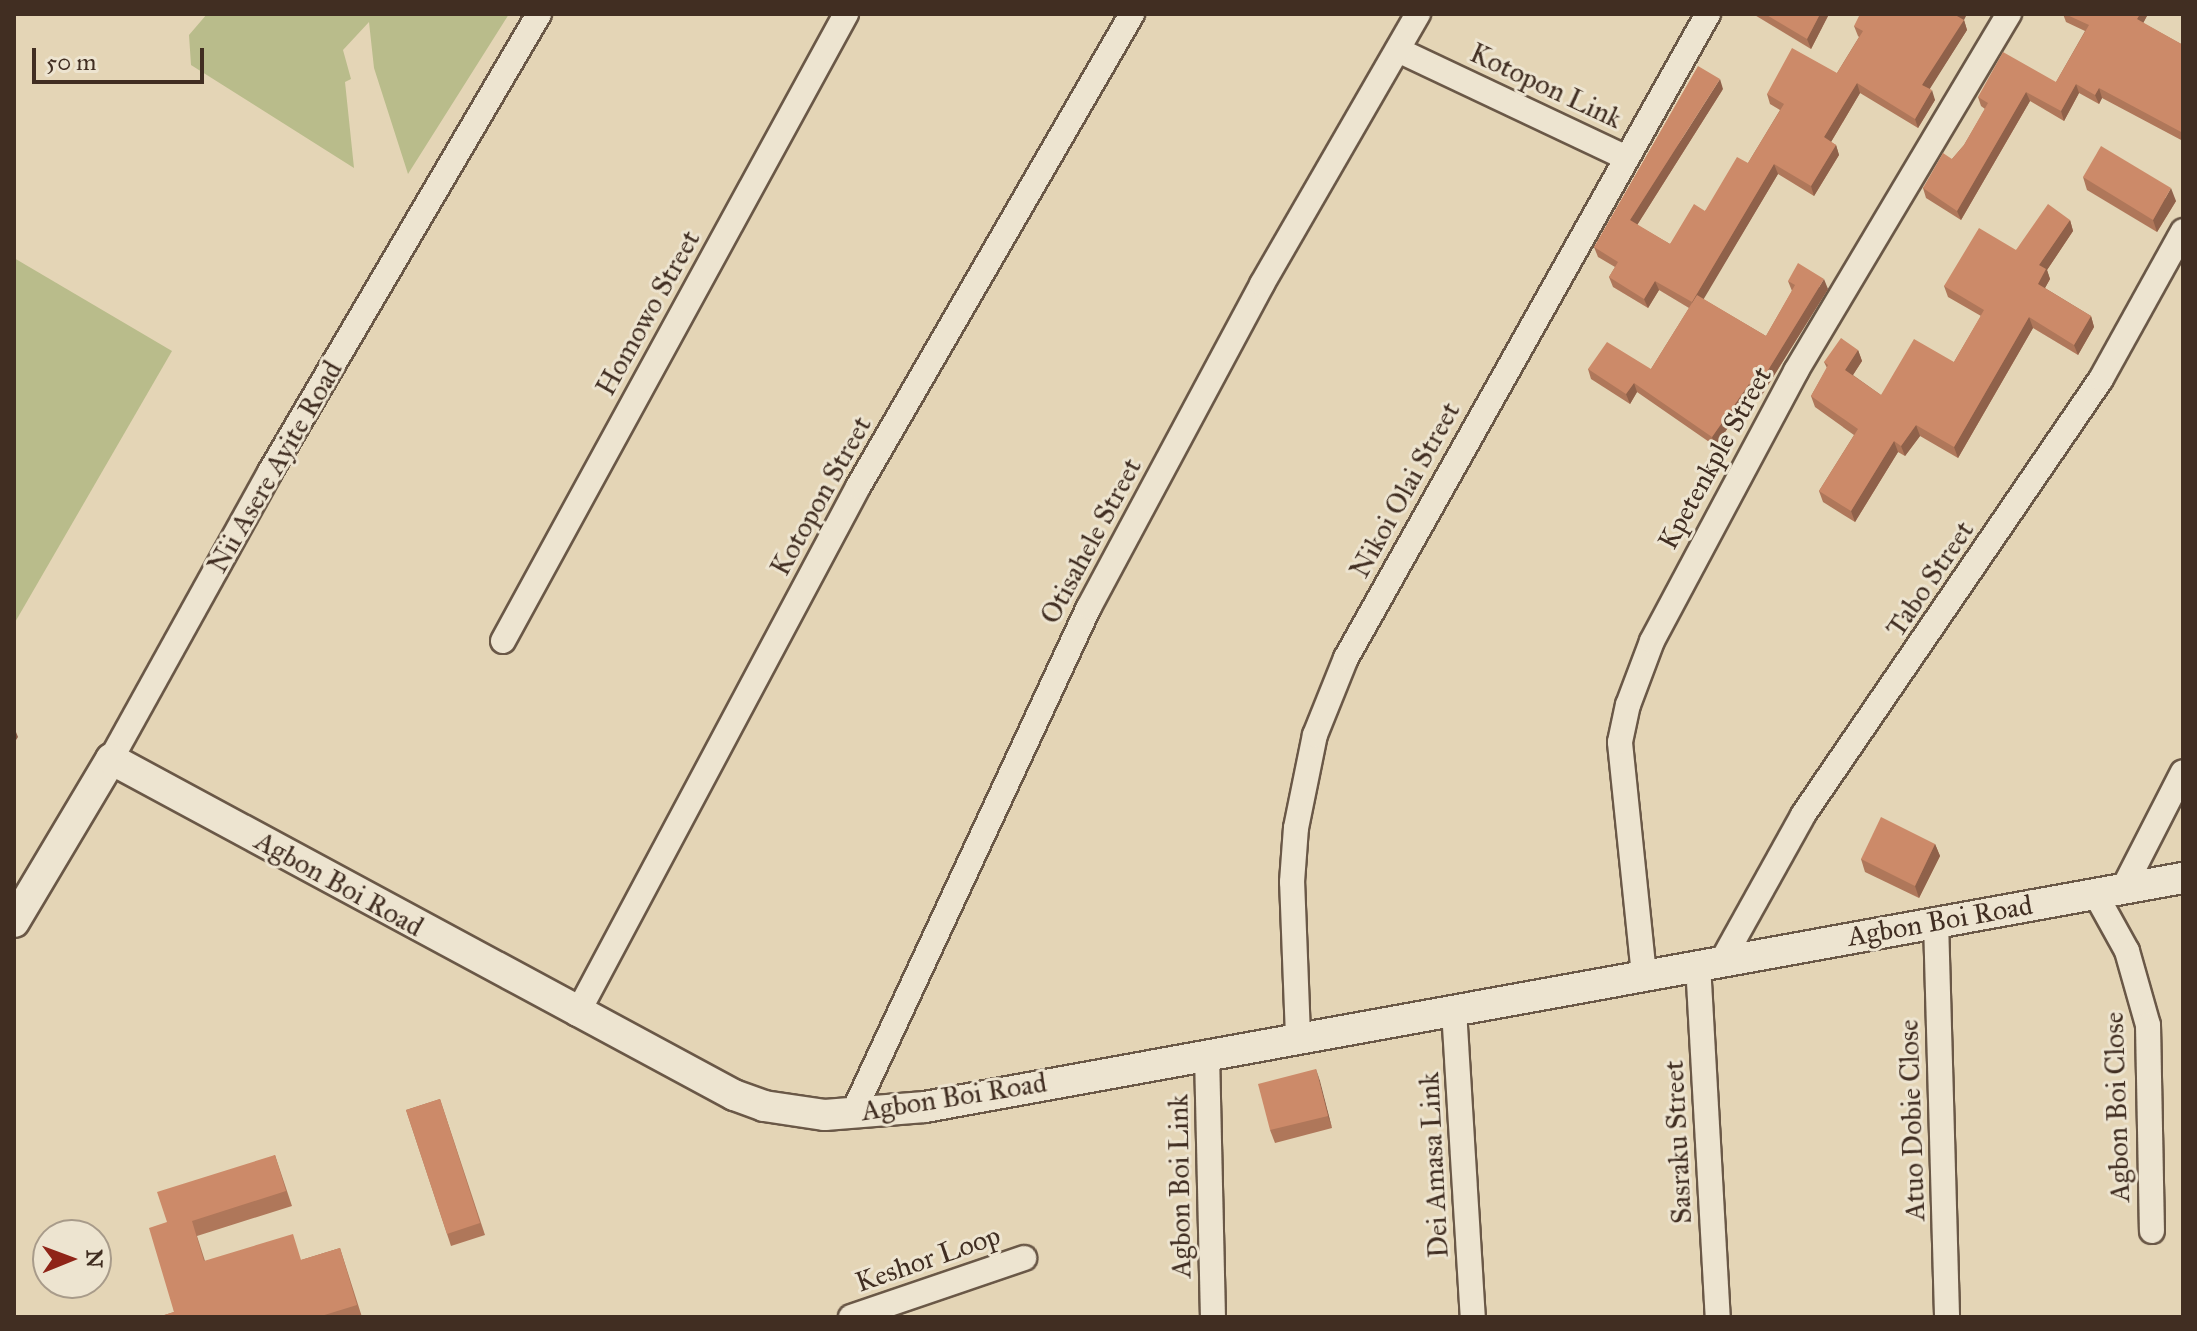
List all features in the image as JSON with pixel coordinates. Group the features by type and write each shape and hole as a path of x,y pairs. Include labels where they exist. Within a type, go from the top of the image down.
{"street":[{"name":"Nii Asere Ayite Road","path":"14,922 111,759 270,472 539,14"},
{"name":"Homowo Street","path":"503,641 846,14"},
{"name":"Kotopon Street","path":"577,1014 858,487 1132,14"},
{"name":"Nikoi Olai Street","path":"1298,1036 1292,882 1296,828 1315,735 1346,658 1624,157 1708,14"},
{"name":"Kpetenkple Street","path":"1644,975 1620,742 1628,705 1667,609 1796,371 2009,14"},
{"name":"Otisahele Street","path":"853,1113 1089,607 1262,284 1398,50 1409,17"},
{"name":"Kotopon Link","path":"1398,50 1624,157"},
{"name":"Tabo Street","path":"1701,964 2101,379 2183,231"},
{"name":"Agbon Boi Road","path":"111,759 577,1014 764,1106 853,1113 925,1107 1298,1036 2183,878"},
{"path":"2109,892 2183,772"},
{"name":"Agbon Boi Close","path":"2109,892 2148,1025 2152,1231"},
{"name":"Atuo Dobie Close","path":"1936,921 1947,1317"},
{"name":"Sasraku Street","path":"1701,964 1718,1317"},
{"name":"Dei Amasa Link","path":"1454,1010 1473,1317"},
{"name":"Agbon Boi Link","path":"1207,1054 1213,1317"},
{"name":"Keshor Loop","path":"851,1317 1024,1258"}],"green space":[{"path":"207,14 509,14 408,174 374,68 369,22 343,50 351,79 345,82 354,168 191,65 189,35"},
{"path":"14,258 172,351 14,624"}],"building":[{"path":"1765,14 1820,14 1807,39"},
{"path":"1860,14 1958,14 1964,20 1922,85 1932,90 1915,119 1857,83 1824,137 1836,145 1811,186 1774,164 1692,302 1655,281 1644,299 1609,277 1618,262 1594,247 1698,66 1720,79 1630,220 1670,244 1694,204 1705,211 1737,157 1748,163 1784,104 1767,94 1792,48 1837,73 1863,31 1854,26"},
{"path":"2065,14 2140,14 2137,19 2183,45 2183,133 2099,88 2095,95 2076,84 2061,111 2026,92 1957,211 1923,188 1943,153 1952,159 1964,145 1988,103 1978,97 2003,52 2056,82 2089,25"},
{"path":"2101,146 2171,188 2153,220 2083,177"},
{"path":"2048,204 2070,220 2039,265 2046,269 2038,284 2091,316 2074,345 2029,317 1954,447 1916,425 1901,446 1894,441 1851,511 1819,491 1858,429 1811,396 1828,365 1824,362 1841,338 1858,350 1845,370 1881,395 1914,339 1954,362 1984,310 1944,286 1979,228 2016,250"},
{"path":"1798,263 1824,279 1757,388 1749,384 1712,437 1634,383 1626,394 1588,369 1607,342 1651,369 1697,295 1766,336 1795,285 1788,281"},
{"path":"1881,817 1935,844 1915,886 1861,859"},
{"path":"1316,1069 1328,1116 1270,1130 1258,1084"},
{"path":"440,1099 480,1223 447,1234 406,1110"},
{"path":"275,1155 286,1191 192,1221 204,1261 293,1234 301,1260 340,1248 357,1305 318,1317 158,1317 174,1312 149,1228 167,1222 157,1192"}]}
